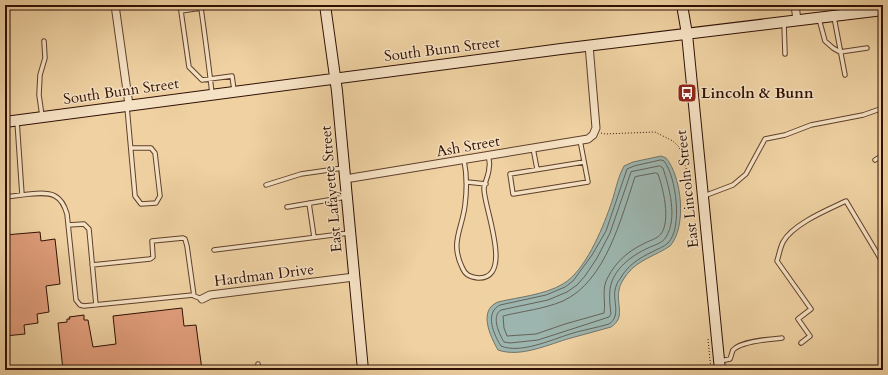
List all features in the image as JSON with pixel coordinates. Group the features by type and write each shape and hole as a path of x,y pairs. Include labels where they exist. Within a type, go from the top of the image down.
{"street":[{"path":"115,5 128,105"},
{"name":"East Lafayette Street","path":"325,5 335,78 363,370"},
{"name":"East Lincoln Street","path":"682,5 687,34 719,365"},
{"path":"795,5 797,20"},
{"name":"South Bunn Street","path":"5,122 589,45 883,10"},
{"path":"589,45 594,133"},
{"name":"Ash Street","path":"345,179 588,139 594,133"},
{"name":"Hardman Drive","path":"202,299 210,295 354,277"}],"lane":[{"path":"212,94 210,79 201,8 181,11 189,67 202,80 210,79 232,76 234,91"},
{"path":"834,16 845,75"},
{"path":"819,18 825,41 840,52 867,48"},
{"path":"784,22 785,54"},
{"path":"42,117 39,95 40,75 45,58 44,41"},
{"path":"128,105 131,148 135,196 141,204 156,203 160,196 156,153 150,148 131,148"},
{"path":"703,196 733,185 746,174 765,139 785,135 811,125 863,115 883,108"},
{"path":"17,120 22,195"},
{"path":"580,140 588,182 513,194 510,174 584,162"},
{"path":"533,148 537,169"},
{"path":"875,160 883,155"},
{"path":"464,160 467,182 463,216 458,234 456,251 464,272 473,278 482,278 489,275 494,267 496,242 487,211 484,189 489,168 488,156"},
{"path":"266,185 301,174 344,168"},
{"path":"467,182 486,184"},
{"path":"5,197 40,194 54,196 64,207 68,225 76,300 80,305 96,305 193,295 202,299"},
{"path":"287,207 347,197"},
{"path":"801,343 810,336 798,319 811,309 777,261 783,242 791,232 817,215 846,201 883,263"},
{"path":"309,203 314,237"},
{"path":"68,225 84,224 89,229 96,305"},
{"path":"214,250 350,233"},
{"path":"92,265 150,259 153,257 152,241 183,238 185,239 187,246 193,295"},
{"path":"719,365 730,359 733,350 740,346 754,342 782,338"},
{"path":"258,364 259,370"}],"path":[{"path":"594,133 655,132 673,141 679,147 684,160 698,235"}],"water":[{"path":"661,156 666,158 676,177 680,202 679,227 670,246 632,268 624,279 620,286 618,295 620,310 616,323 611,327 535,349 516,352 498,350 489,331 487,317 488,311 492,306 498,302 548,291 556,288 571,278 592,249 607,216 624,166 633,162"}],"building":[{"path":"40,232 41,241 55,239 60,284 46,286 49,312 37,314 38,323 24,325 25,334 5,336 5,235"},
{"path":"182,308 184,326 196,325 202,370 63,370 58,323 67,322 67,319 70,319 69,317 84,315 84,320 88,320 93,347 116,344 113,316"}],"place":[{"name":"Lincoln & Bunn","path":"687,93"}]}
